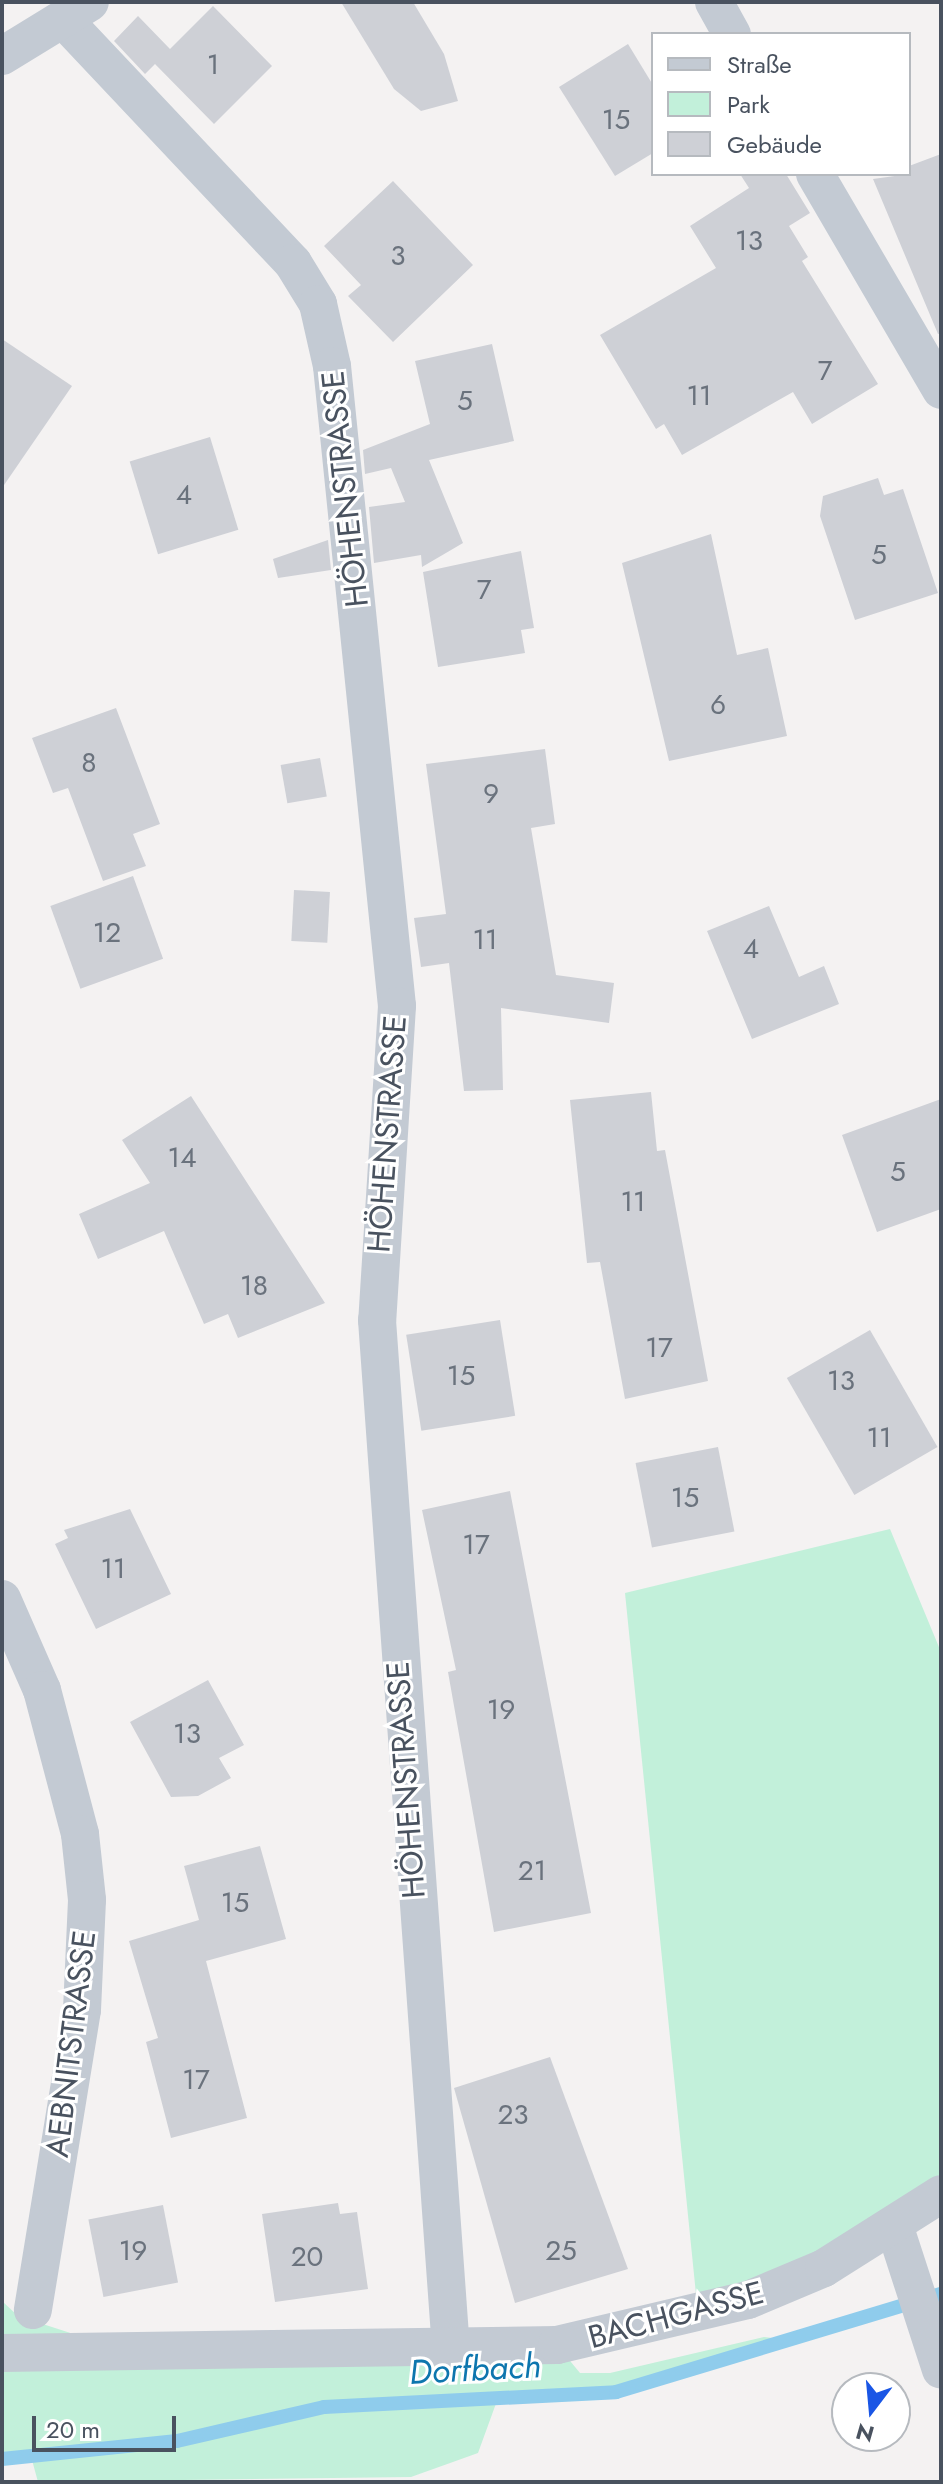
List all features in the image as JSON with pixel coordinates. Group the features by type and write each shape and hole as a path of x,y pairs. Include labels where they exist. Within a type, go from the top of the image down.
{"street":[{"path":"714,2 731,32"},
{"path":"2,56 74,9"},
{"name":"HÖHENSTRASSE","path":"74,9 293,263 318,304 332,366 397,1006 377,1320 451,2349"},
{"path":"816,176 941,390"},
{"name":"AEBNITSTRASSE","path":"2,1599 42,1690 80,1834 88,1913 82,2010 33,2310"},
{"name":"BACHGASSE","path":"2,2353 451,2349 557,2345 698,2314 824,2268 941,2194"},
{"path":"894,2225 940,2371"}],"green space":[{"path":"890,1529 941,1652 941,2194 698,2314 625,1593"},
{"path":"2,2301 18,2316 126,2351 557,2345 580,2373 610,2373 764,2337 789,2340 616,2392 498,2398 478,2453 411,2477 38,2482 32,2460 2,2459"}],"building":[{"path":"341,2 413,2 444,54 458,101 421,111 394,89"},
{"path":"213,6 272,66 214,124 155,64 145,74 114,41 138,16 170,49"},
{"path":"628,44 651,82 651,154 615,176 559,87"},
{"path":"941,154 941,333 938,334 873,179 911,176 911,165"},
{"path":"741,176 787,176 810,213 789,226 808,257 802,261 878,384 812,424 793,392 682,455 664,424 656,429 600,335 716,268 690,226 749,188"},
{"path":"393,181 473,265 393,342 348,296 361,285 324,246"},
{"path":"2,339 72,386 2,488"},
{"path":"492,344 514,441 429,460 463,543 422,567 421,555 374,563 369,507 405,502 391,468 365,474 363,450 430,424 415,361"},
{"path":"210,437 238,530 158,554 130,462"},
{"path":"878,478 884,495 903,489 938,593 855,620 820,516 823,496"},
{"path":"711,534 737,655 768,648 787,736 669,761 622,563"},
{"path":"328,540 331,570 278,578 273,559"},
{"path":"521,551 534,628 521,630 525,653 438,667 423,572"},
{"path":"116,708 160,824 133,834 146,866 103,881 68,788 53,793 32,738"},
{"path":"545,749 555,824 531,828 556,975 614,983 609,1023 501,1008 503,1090 464,1091 449,963 421,967 414,918 446,914 426,764"},
{"path":"320,758 327,796 287,803 281,765"},
{"path":"133,876 163,959 80,989 50,906"},
{"path":"294,890 330,892 327,943 291,941"},
{"path":"769,906 799,977 824,966 839,1004 752,1039 707,931"},
{"path":"651,1092 657,1151 665,1150 708,1381 625,1399 600,1262 587,1263 570,1100"},
{"path":"191,1096 325,1303 238,1338 228,1314 204,1324 164,1231 98,1259 79,1214 150,1183 122,1140"},
{"path":"941,1099 941,1209 877,1232 842,1135"},
{"path":"500,1320 515,1416 421,1431 406,1335"},
{"path":"870,1330 937,1447 854,1495 787,1378"},
{"path":"718,1447 734,1531 652,1547 636,1463"},
{"path":"510,1491 591,1913 494,1932 448,1672 456,1670 422,1510"},
{"path":"130,1509 171,1594 96,1629 55,1544 68,1538 64,1530"},
{"path":"208,1680 244,1745 219,1758 231,1778 198,1796 171,1797 130,1722"},
{"path":"260,1846 286,1939 206,1961 247,2118 171,2138 146,2042 158,2038 129,1941 199,1920 184,1866"},
{"path":"550,2057 628,2269 515,2303 454,2088"},
{"path":"338,2203 340,2214 357,2212 368,2289 275,2302 262,2214"},
{"path":"163,2205 178,2283 103,2297 88,2220"}],"waterway":[{"name":"Dorfbach","path":"2,2459 177,2441 324,2407 616,2392 941,2294"}]}
